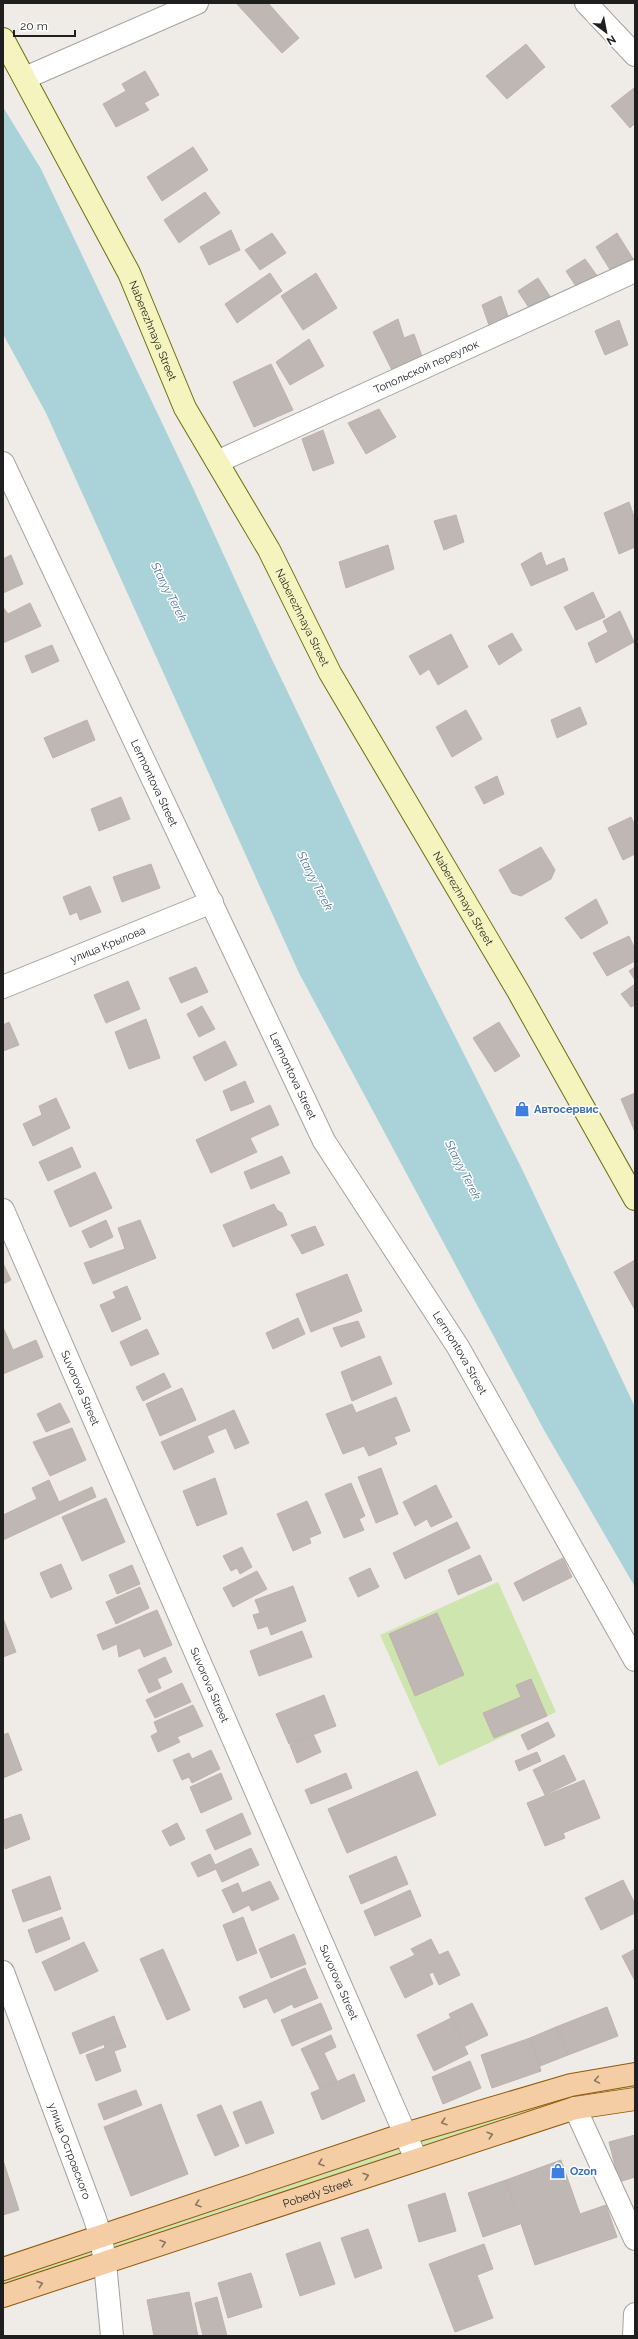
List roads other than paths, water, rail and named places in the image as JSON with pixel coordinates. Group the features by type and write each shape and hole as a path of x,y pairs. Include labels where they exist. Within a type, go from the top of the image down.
{"main road":[{"name":"Naberezhnaya Street","path":"3,38 129,273 185,408 269,550 330,673 518,991 632,1188"},
{"path":"3,2269 405,2134 570,2085 635,2074"},
{"name":"Pobedy Street","path":"3,2296 574,2108 635,2099"}],"street":[{"path":"25,78 197,3"},
{"path":"586,3 635,55"},
{"name":"Топольской переулок","path":"217,462 635,271"},
{"name":"Lermontova Street","path":"3,463 324,1141 458,1348 635,1660"},
{"name":"улица Крылова","path":"3,987 212,902"},
{"name":"Suvorova Street","path":"3,1210 416,2159"},
{"name":"улица Островского","path":"3,1972 101,2237 105,2262 112,2336"},
{"path":"574,2108 635,2239"},
{"path":"634,2336 635,2314"}],"water":[{"name":"Staryy Terek","path":"3,107 41,169 193,488 266,647 419,965 521,1167 635,1407 635,1587 544,1430 299,973 46,413 3,334"}],"place":[{"name":"Автосервис","path":"522,1109"},
{"name":"Ozon","path":"558,2171"}]}
